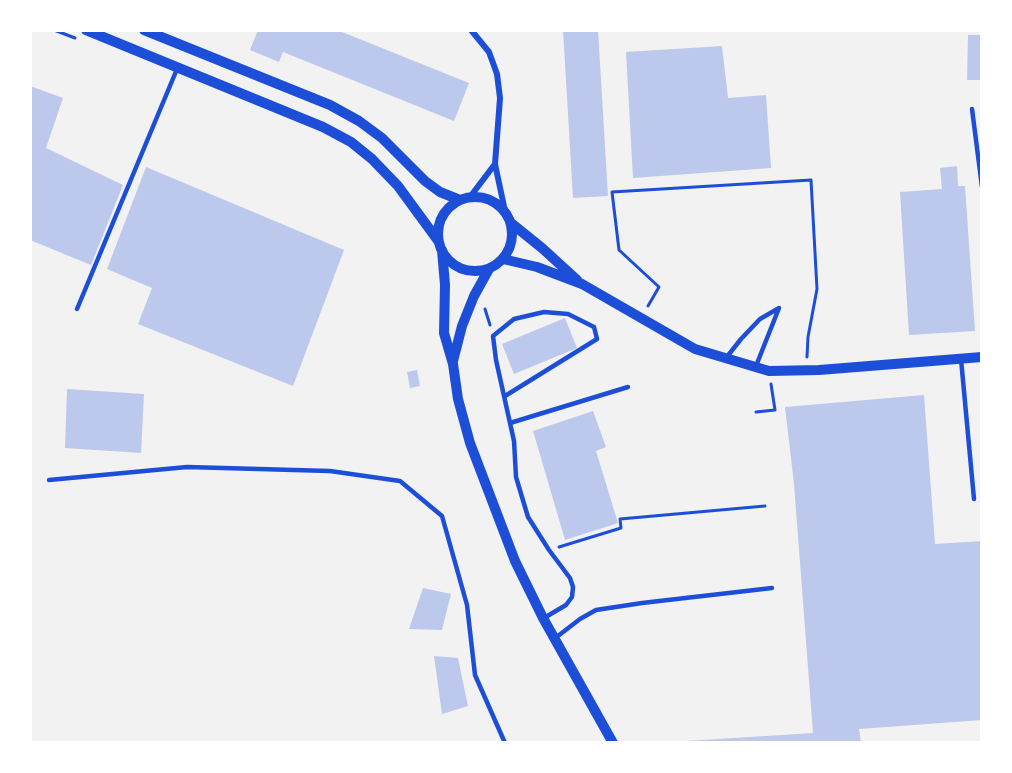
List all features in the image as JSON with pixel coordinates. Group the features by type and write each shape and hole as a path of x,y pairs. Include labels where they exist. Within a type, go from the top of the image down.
{"street":[{"path":"86,30 323,127 351,142 372,159 398,186 440,246 457,266 478,271 489,269 503,259 510,248 513,236 495,164 500,98 497,74 489,52 471,30"},
{"path":"144,30 330,105 382,138 425,181 440,192 465,198 490,199 505,211"},
{"path":"495,164 465,198 449,207 438,229 445,285 444,333 453,364 458,399 484,484 515,561 554,639 612,743"},
{"path":"511,223 582,284"},
{"path":"503,259 537,267 582,284 694,349 769,371 819,370 982,357"},
{"path":"453,364 462,326 474,296 489,269"}],"lane":[{"path":"77,309 178,66"},
{"path":"972,109 982,187"},
{"path":"726,358 759,319 779,308 756,366"},
{"path":"505,396 597,339 594,327 568,314 544,312 514,319 494,336 496,360 514,441 516,477 528,517 549,550 564,568 573,587 572,597 566,605 543,618"},
{"path":"961,359 974,500"},
{"path":"510,423 628,387"},
{"path":"49,480 187,467 330,471 400,481 442,516 467,605 475,675 505,743"},
{"path":"554,639 596,610 772,588"}],"path":[{"path":"54,30 76,39"},
{"path":"641,318 659,287 618,250 612,192 812,180 817,289 808,337 807,360"},
{"path":"756,412 776,410 769,371"},
{"path":"549,550 621,528 620,519 765,506"}],"building":[{"path":"258,30 337,30 469,83 454,121 283,52 279,62 250,50"},
{"path":"563,30 598,30 608,196 573,198"},
{"path":"968,35 982,35 982,80 967,80"},
{"path":"722,46 728,98 766,95 771,168 633,178 626,52"},
{"path":"30,86 63,98 46,148 123,185 91,265 30,240"},
{"path":"957,166 958,186 965,186 975,331 909,335 900,192 942,189 940,168"},
{"path":"146,167 344,250 293,386 138,324 152,288 107,269"},
{"path":"565,318 577,348 514,374 502,344"},
{"path":"417,370 420,386 410,388 407,372"},
{"path":"67,389 144,394 141,453 65,448"},
{"path":"924,395 935,544 982,541 982,720 859,729 861,743 687,743 687,741 813,733 794,484 785,407"},
{"path":"593,411 606,447 596,451 618,523 565,540 533,431"},
{"path":"423,588 451,594 442,630 409,629"},
{"path":"434,656 458,658 468,706 442,714"}]}
